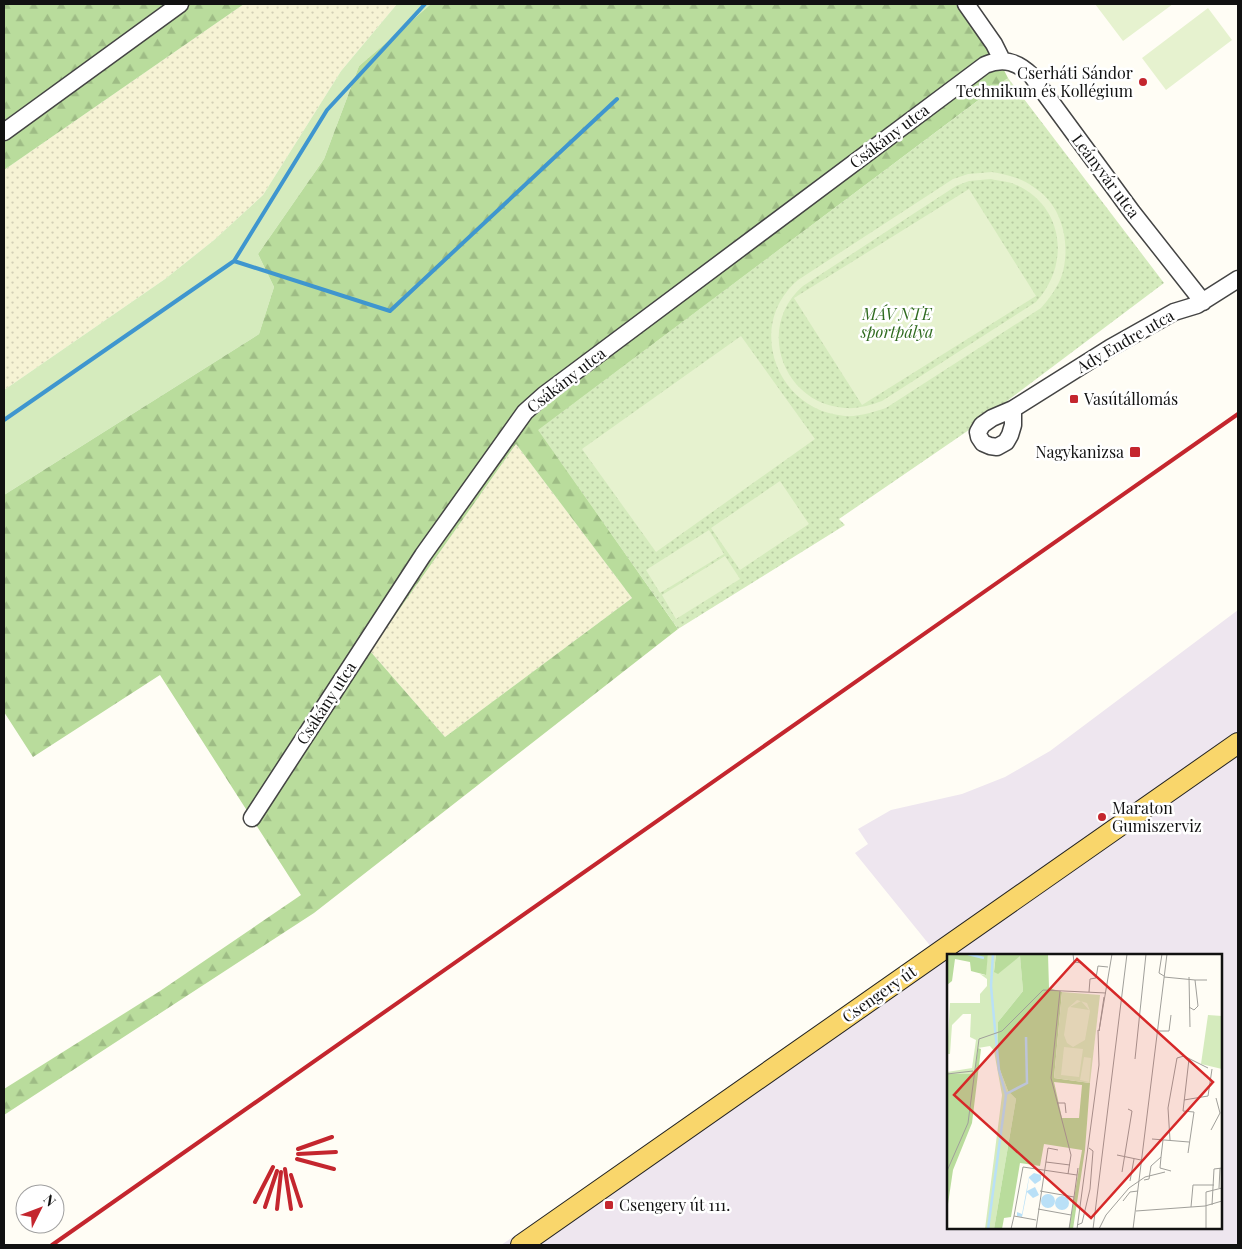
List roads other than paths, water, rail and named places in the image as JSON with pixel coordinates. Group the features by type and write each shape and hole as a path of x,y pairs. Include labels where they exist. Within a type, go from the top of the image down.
{"main road":[{"name":"Csengery út","path":"520,1245 1238,743"}],"street":[{"path":"4,132 180,4"},
{"path":"966,4 998,50 1002,60"},
{"name":"Leányvár utca","path":"1002,60 1020,66 1032,76 1132,212 1203,302"},
{"name":"Csákány utca","path":"252,818 423,555 525,412 552,389 979,69 992,62 1002,60"},
{"name":"Ady Endre utca","path":"1013,417 1110,348 1174,312 1203,302 1238,278"}],"waterway":[{"path":"4,420 234,261 327,110 425,4"},
{"path":"234,261 390,311 617,99"}],"railway":[{"path":"52,1245 1238,414"},
{"path":"298,1149 332,1137"},
{"path":"298,1154 336,1152"},
{"path":"297,1159 334,1169"},
{"path":"255,1202 273,1167"},
{"path":"285,1169 291,1209"},
{"path":"265,1207 277,1171"},
{"path":"277,1209 281,1172"},
{"path":"291,1175 301,1206"}],"place":[{"name":"Cserháti Sándor Technikum és Kollégium","path":"1143,82"},
{"name":"Vasútállomás","path":"1074,399"},
{"name":"Nagykanizsa","path":"1135,452"},
{"name":"Maraton Gumiszerviz","path":"1102,817"},
{"name":"Csengery út 111.","path":"609,1205"}],"park label":[{"name":"MÁV NTE sportpálya","path":"897,323"}]}
